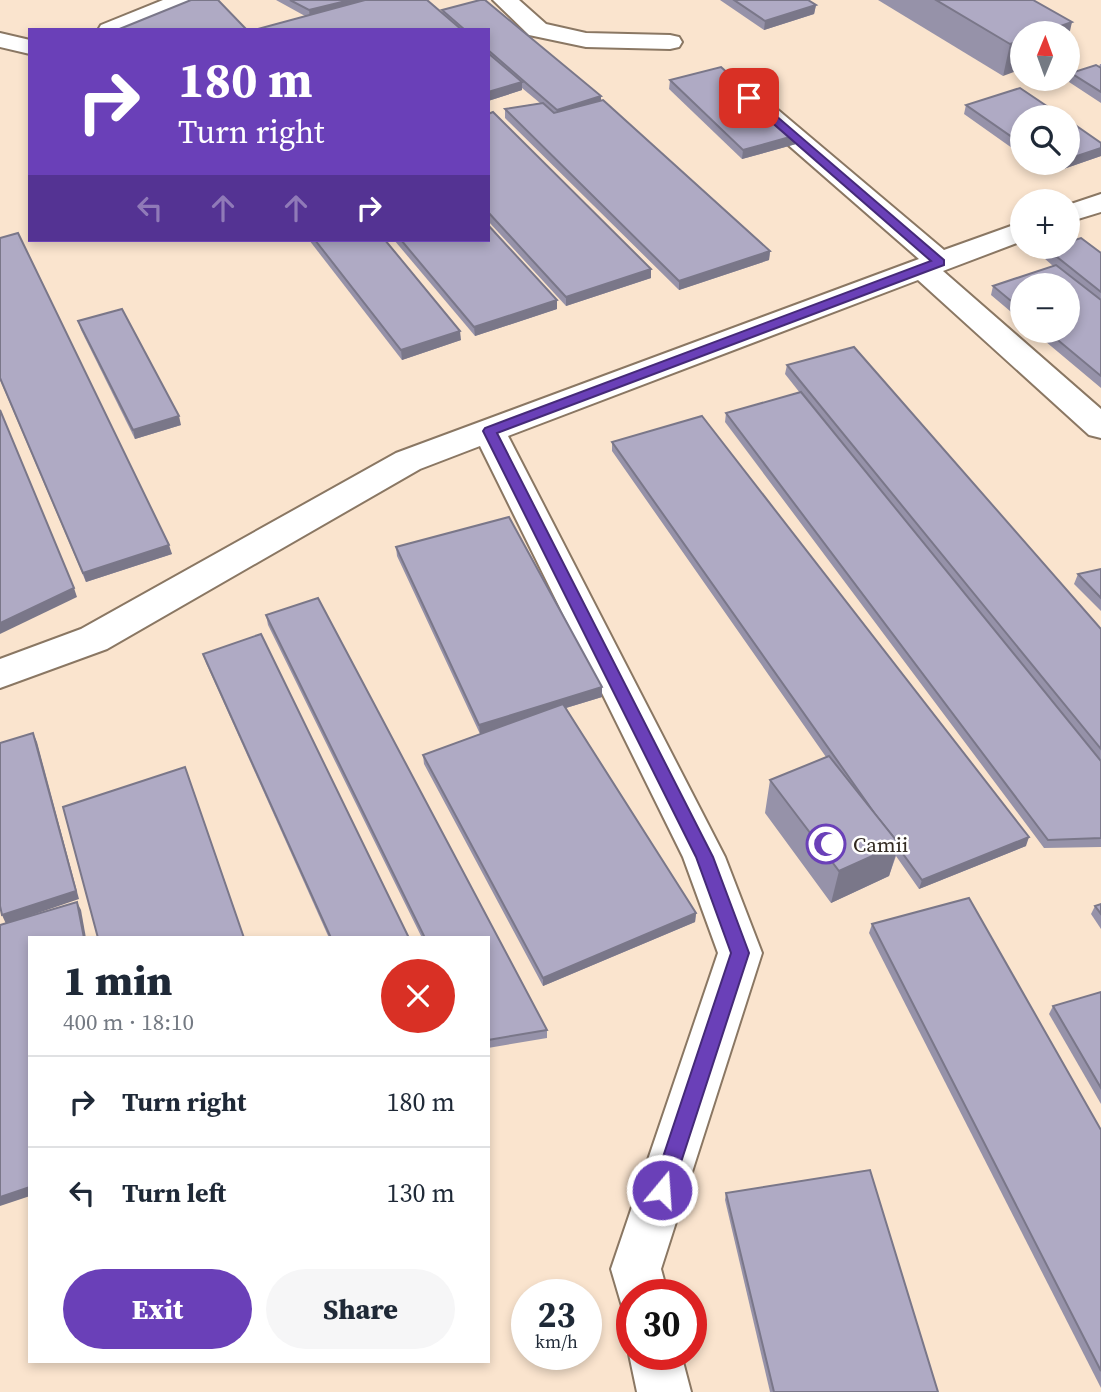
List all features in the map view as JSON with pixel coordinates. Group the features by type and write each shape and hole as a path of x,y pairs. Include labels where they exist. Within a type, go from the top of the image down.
{"street":[{"path":"115,28 184,0"},
{"path":"505,0 538,30 586,40 670,43"},
{"path":"0,40 28,47"},
{"path":"0,64 28,58"},
{"path":"749,98 932,265 1101,427"},
{"path":"1080,210 1101,202"},
{"path":"0,674 94,639 408,461 1010,236"},
{"path":"489,431 704,857 740,953 636,1269 638,1279"},
{"path":"659,1370 664,1392"}],"building":[{"path":"191,0 218,0 245,28 122,28"},
{"path":"290,0 350,0 309,10"},
{"path":"365,0 427,0 460,28 261,28"},
{"path":"485,0 601,96 557,110 490,52 490,28 463,28 442,10"},
{"path":"734,0 808,0 816,5 765,21"},
{"path":"936,0 1033,0 1070,21 1010,21 1010,44"},
{"path":"490,55 522,82 490,91"},
{"path":"1096,65 1101,68 1101,92 1080,79 1080,70"},
{"path":"721,67 797,135 743,150 670,80"},
{"path":"1010,91 1024,91 1045,105 1010,105 1010,136 966,105"},
{"path":"603,100 770,251 679,281 505,109 543,103 554,113"},
{"path":"493,112 651,269 566,297 490,214 490,113"},
{"path":"1080,128 1101,143 1101,148 1080,155"},
{"path":"490,227 557,300 474,327 403,242 490,242"},
{"path":"18,233 169,545 83,573 0,378 0,238"},
{"path":"1080,238 1101,253 1101,292 1060,259 1080,259"},
{"path":"317,242 387,242 460,331 401,350"},
{"path":"1056,265 1066,273 1032,273"},
{"path":"1010,280 1010,300 993,286"},
{"path":"1080,284 1101,300 1101,376 1061,343 1080,343"},
{"path":"122,309 179,416 133,430 78,321"},
{"path":"854,347 1101,629 1101,749 787,365"},
{"path":"801,392 1101,761 1101,838 1048,840 726,413"},
{"path":"0,410 74,588 0,623"},
{"path":"702,416 1029,837 922,880 612,442"},
{"path":"509,517 602,687 479,725 396,547"},
{"path":"1101,569 1101,598 1078,574"},
{"path":"318,598 547,1030 490,1040 490,936 424,936 266,615"},
{"path":"261,634 408,936 330,936 203,654"},
{"path":"563,704 696,913 543,978 423,755"},
{"path":"33,733 76,891 2,915 0,743"},
{"path":"829,756 899,844 839,871 770,780"},
{"path":"185,767 243,936 97,936 63,807"},
{"path":"969,898 1101,1130 1101,1371 872,924"},
{"path":"77,902 84,936 28,936 28,1188 0,1197 0,925"},
{"path":"1101,992 1101,1088 1053,1006"},
{"path":"870,1170 938,1392 774,1392 726,1193"}],"place":[{"name":"Camii","path":"826,844"}],"route":[{"path":"662,1190 740,953 704,857 489,431 940,262 749,98"}]}
